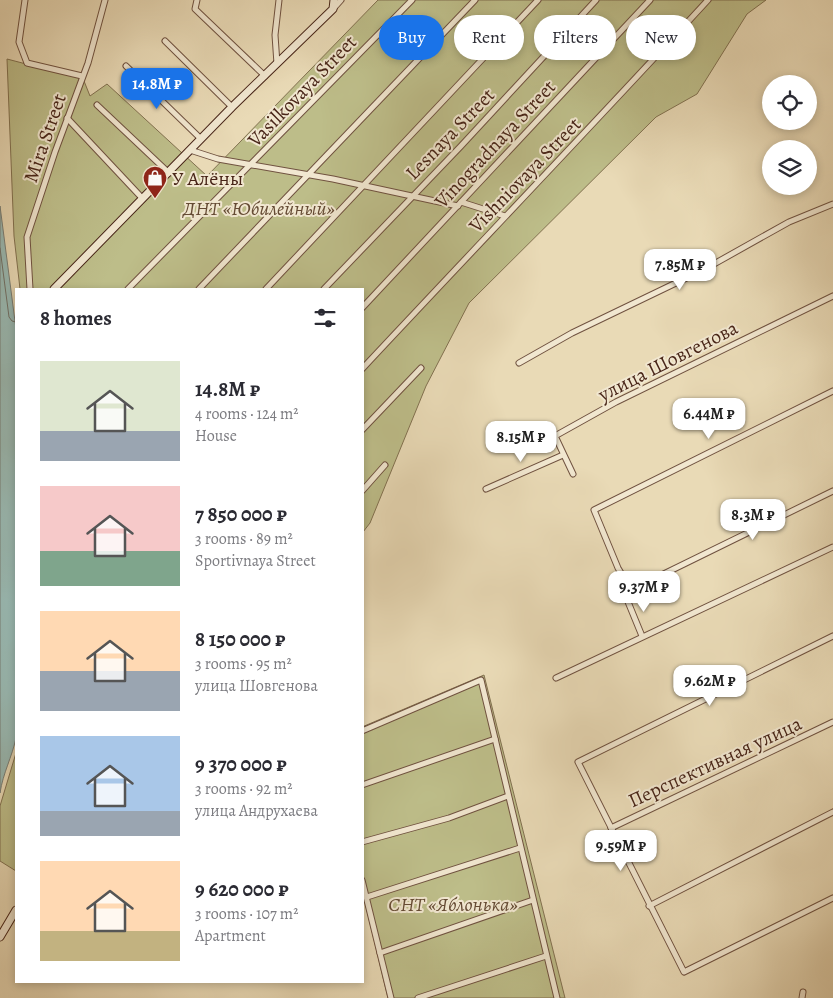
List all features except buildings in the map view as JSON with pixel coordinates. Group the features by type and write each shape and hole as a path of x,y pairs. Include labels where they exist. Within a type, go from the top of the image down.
{"street":[{"path":"24,0 19,42 27,63 82,76"},
{"name":"Mira Street","path":"30,288 27,238 82,76 105,0"},
{"path":"197,0 195,9 265,76"},
{"path":"277,64 275,35 279,0"},
{"path":"333,9 334,0"},
{"path":"55,288 232,107 341,0"},
{"name":"Vasilkovaya Street","path":"129,288 412,0"},
{"path":"199,288 475,0"},
{"path":"267,288 538,0"},
{"name":"Lesnaya Street","path":"325,288 410,197 461,146 596,0"},
{"name":"Vinogradnaya Street","path":"364,306 650,0"},
{"name":"Vishniovaya Street","path":"364,368 505,216 580,140 708,0"},
{"path":"165,41 232,107"},
{"path":"126,66 201,139"},
{"path":"97,104 169,173"},
{"path":"67,118 143,199"},
{"path":"190,150 218,159 307,175 410,197 460,204 505,216"},
{"path":"519,362 572,333 704,269 789,222 833,204"},
{"name":"улица Шовгенова","path":"573,474 555,436 616,402 833,296"},
{"path":"364,428 421,368"},
{"path":"631,590 618,568 594,510 794,408 833,391"},
{"path":"486,489 563,455"},
{"path":"364,489 385,465"},
{"path":"642,636 626,597 631,590 833,491"},
{"path":"556,678 833,547"},
{"path":"833,636 578,762 649,906 684,972 833,898"},
{"path":"364,730 481,680 532,900 557,998"},
{"name":"Перспективная улица","path":"611,828 833,722"},
{"path":"364,783 495,739"},
{"path":"364,841 449,818 508,796"},
{"path":"649,906 833,812"},
{"path":"367,897 520,848"},
{"path":"364,887 391,998"},
{"path":"380,953 532,900"},
{"path":"0,936 15,912"},
{"path":"418,998 546,956"}],"green space":[{"name":"ДНТ «Юбилейный»","path":"378,0 766,0 747,14 697,94 656,117 469,303 426,386 370,523 364,531 364,288 20,288 14,236 7,59 76,77 82,76 90,96 107,84 207,176"},
{"name":"СНТ «Яблонька»","path":"484,675 565,998 388,998 364,898 364,726"},
{"path":"15,756 15,870 0,861 0,806"}],"water":[{"path":"0,206 15,321 15,742 0,793"}],"place":[{"name":"У Алёны","path":"155,199"}]}
